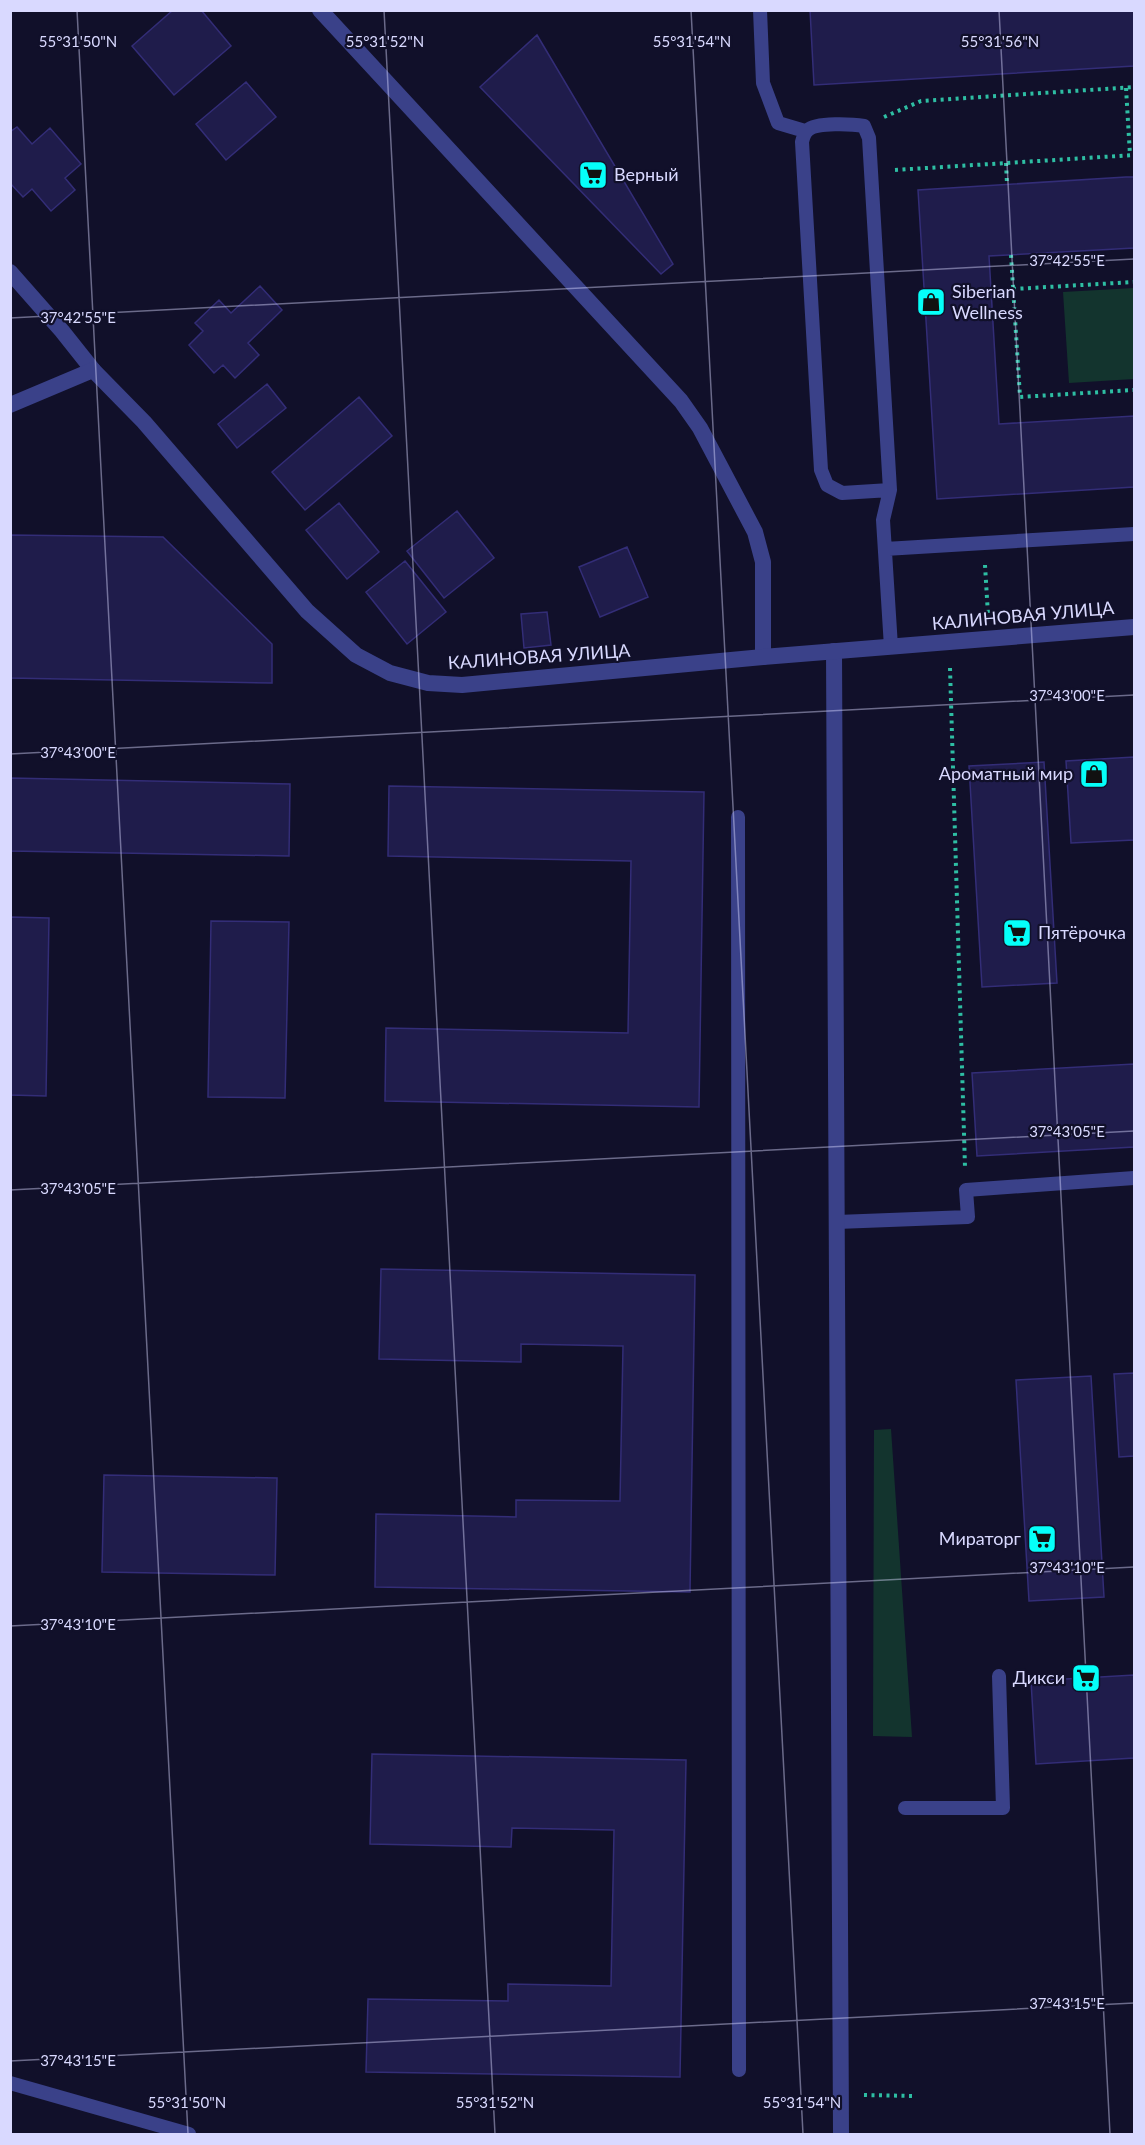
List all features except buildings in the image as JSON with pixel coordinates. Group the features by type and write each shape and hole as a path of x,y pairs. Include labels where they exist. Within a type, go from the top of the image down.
{"street":[{"path":"320,10 681,401 700,428 755,532 763,562 763,657"},
{"name":"КАЛИНОВАЯ УЛИЦА","path":"10,272 93,370 144,422 307,611 356,655 390,673 428,683 462,685 763,657 1134,627"},
{"path":"10,405 93,370"},
{"path":"834,651 841,2134"}],"lane":[{"path":"760,10 764,83 778,123 805,131"},
{"path":"890,490 842,493 827,485 821,470 802,142 805,131 812,126 854,124 864,126 869,138 890,490 883,520 891,646"},
{"path":"885,549 1134,534"},
{"path":"738,816 739,2070"},
{"path":"837,1222 968,1217 966,1190 1134,1178"},
{"path":"905,1808 1003,1808 999,1676"},
{"path":"10,2083 189,2134"}],"path":[{"path":"864,126 921,101 1134,87"},
{"path":"870,172 1132,155 1126,88"},
{"path":"1006,163 1007,184"},
{"path":"1011,255 1020,397 1134,390"},
{"path":"1013,289 1134,282"},
{"path":"984,543 988,615"},
{"path":"942,665 950,665 966,1190"},
{"path":"864,2095 914,2096"}],"green space":[{"path":"1134,288 1134,379 1069,383 1063,292"},
{"path":"891,1429 912,1737 873,1736 874,1430"}],"place":[{"name":"Верный","path":"593,175"},
{"name":"Siberian Wellness","path":"931,302"},
{"name":"Ароматный мир","path":"1094,774"},
{"name":"Пятёрочка","path":"1017,933"},
{"name":"Мираторг","path":"1042,1539"},
{"name":"Дикси","path":"1086,1678"}]}
